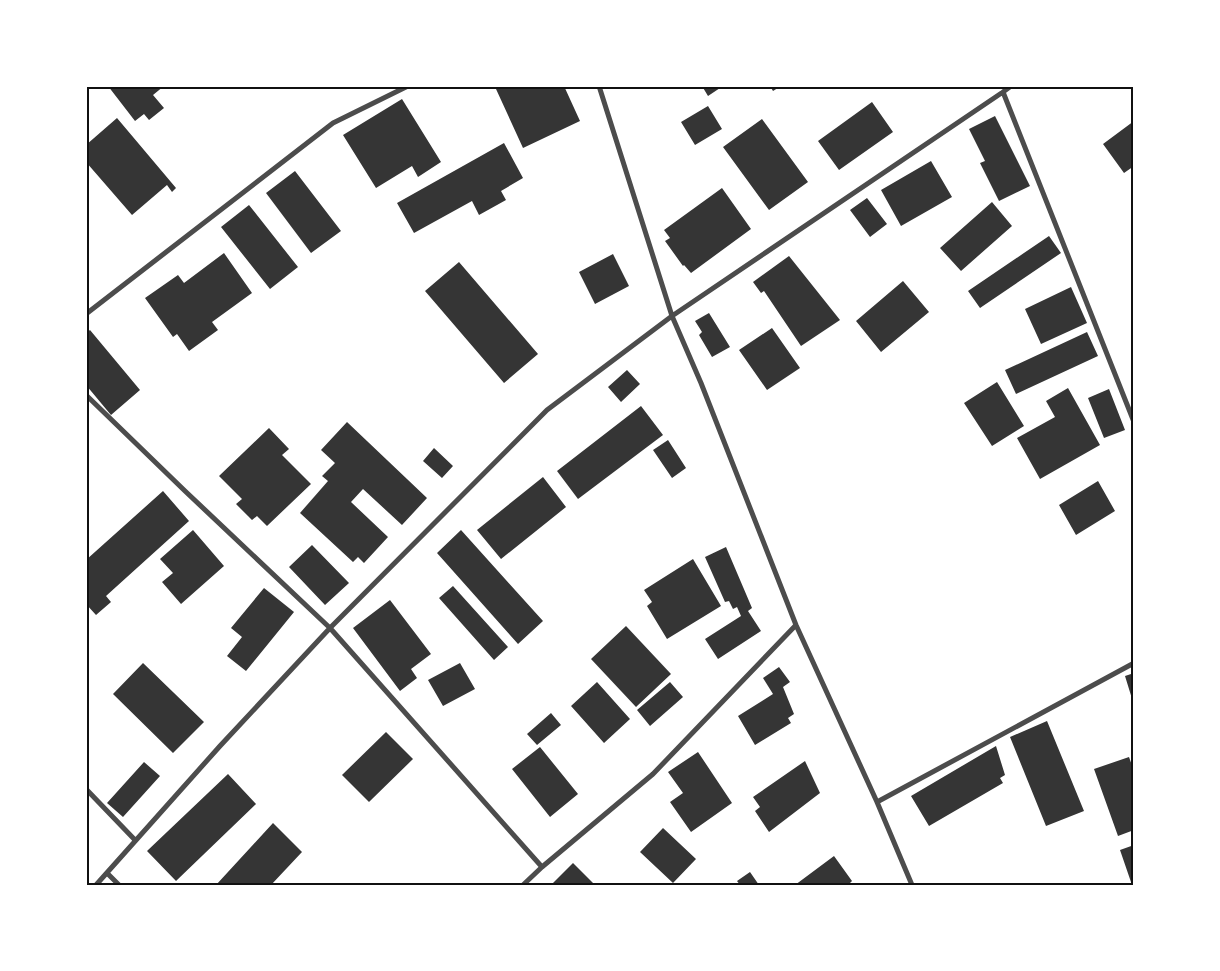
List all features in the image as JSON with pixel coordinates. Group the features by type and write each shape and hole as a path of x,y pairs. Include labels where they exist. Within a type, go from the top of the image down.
{"street":[{"path":"86,314 333,123 408,86"},
{"path":"599,86 672,316 701,383 796,625 877,802 912,885"},
{"path":"96,885 220,746 330,628 547,410 672,316 1011,86"},
{"path":"1004,92 1134,422"},
{"path":"86,395 330,628 542,867"},
{"path":"523,885 653,774 796,625"},
{"path":"877,802 1134,663"},
{"path":"86,789 135,840"},
{"path":"107,873 119,885"}],"building":[{"path":"108,86 164,86 153,95 164,108 149,120 144,114 135,121"},
{"path":"502,86 564,86 580,121 523,148 496,89"},
{"path":"702,86 723,86 708,96"},
{"path":"770,86 781,86 773,91"},
{"path":"402,99 441,162 418,177 412,166 376,188 343,135"},
{"path":"872,102 893,132 839,170 818,141"},
{"path":"708,106 722,129 695,145 681,122"},
{"path":"995,116 1030,186 999,201 980,163 985,161 969,129"},
{"path":"117,118 176,188 172,192 167,185 132,215 86,162 86,145"},
{"path":"762,119 808,182 769,210 723,147"},
{"path":"1134,121 1134,166 1124,173 1103,144"},
{"path":"504,143 523,178 501,191 506,200 479,215 472,201 414,233 397,203"},
{"path":"931,161 952,197 901,226 881,190"},
{"path":"295,171 341,231 311,253 266,193"},
{"path":"722,188 751,229 691,273 683,266 665,241 670,238 664,230"},
{"path":"867,198 887,224 870,237 850,210"},
{"path":"992,202 1012,226 961,271 940,248"},
{"path":"249,205 298,267 270,289 221,227"},
{"path":"1049,236 1061,253 980,308 968,291"},
{"path":"224,253 252,293 212,322 218,330 189,351 177,334 173,337 145,298 178,275 184,283"},
{"path":"613,254 629,286 595,304 579,272"},
{"path":"789,256 840,320 801,346 764,291 761,293 753,282"},
{"path":"459,262 538,354 504,383 425,291"},
{"path":"903,281 929,312 881,352 856,321"},
{"path":"1071,287 1087,323 1041,344 1025,309"},
{"path":"709,313 730,347 712,357 699,335 702,332 695,321"},
{"path":"772,328 800,368 767,390 739,350"},
{"path":"90,330 140,390 111,415 86,385 86,333"},
{"path":"1087,332 1098,356 1016,394 1005,370"},
{"path":"627,370 640,384 621,402 608,387"},
{"path":"997,382 1024,426 992,446 964,403"},
{"path":"1068,388 1100,445 1040,479 1017,438 1055,417 1046,401"},
{"path":"1109,389 1125,430 1104,438 1088,398"},
{"path":"641,406 663,435 578,499 557,471"},
{"path":"347,422 427,498 402,525 363,489 351,502 388,537 364,563 358,557 353,562 300,513 328,481 322,476 335,463 321,450"},
{"path":"269,428 289,449 282,455 311,484 267,526 257,516 252,520 236,504 242,499 219,476"},
{"path":"668,440 686,468 672,478 653,450"},
{"path":"434,448 453,466 442,478 423,461"},
{"path":"543,477 566,507 501,559 477,530"},
{"path":"1098,481 1115,511 1076,535 1059,505"},
{"path":"163,491 189,521 106,596 111,602 96,615 86,604 86,560"},
{"path":"193,530 224,566 181,604 162,582 173,573 160,559"},
{"path":"461,530 543,621 518,644 437,553"},
{"path":"312,545 349,583 325,605 289,567"},
{"path":"726,547 752,608 748,611 761,631 718,659 705,639 741,616 737,607 733,609 729,601 725,602 705,557"},
{"path":"693,559 721,606 667,639 647,606 652,602 644,590"},
{"path":"453,586 508,647 494,660 439,598"},
{"path":"264,588 294,612 246,671 227,656 242,637 231,628"},
{"path":"390,600 431,654 411,669 417,678 400,691 353,628"},
{"path":"626,626 671,674 636,707 591,659"},
{"path":"143,663 204,722 173,753 113,694"},
{"path":"460,663 475,689 443,706 428,680"},
{"path":"779,667 790,682 783,687 794,714 788,718 791,723 755,745 738,716 773,694 763,678"},
{"path":"1134,673 1134,702 1133,702 1125,676"},
{"path":"597,682 630,719 604,743 571,706"},
{"path":"670,682 683,697 650,726 637,710"},
{"path":"551,713 561,725 537,745 527,734"},
{"path":"1047,721 1084,811 1046,826 1010,737"},
{"path":"386,732 413,759 369,802 342,775"},
{"path":"996,746 1005,775 1000,778 1003,783 929,826 911,796"},
{"path":"540,747 578,794 550,817 512,769"},
{"path":"698,752 732,803 691,832 670,802 683,793 668,772"},
{"path":"1129,757 1134,771 1134,830 1118,836 1094,769"},
{"path":"805,761 820,793 769,832 755,811 760,807 753,797"},
{"path":"144,762 160,776 123,817 107,803"},
{"path":"228,774 256,804 176,881 147,851"},
{"path":"273,823 302,852 271,885 216,885"},
{"path":"663,828 696,859 673,883 640,852"},
{"path":"1134,845 1134,885 1132,885 1120,850"},
{"path":"834,856 852,881 848,885 795,885"},
{"path":"573,863 595,885 551,885"},
{"path":"750,872 759,885 740,885 737,881"}]}
